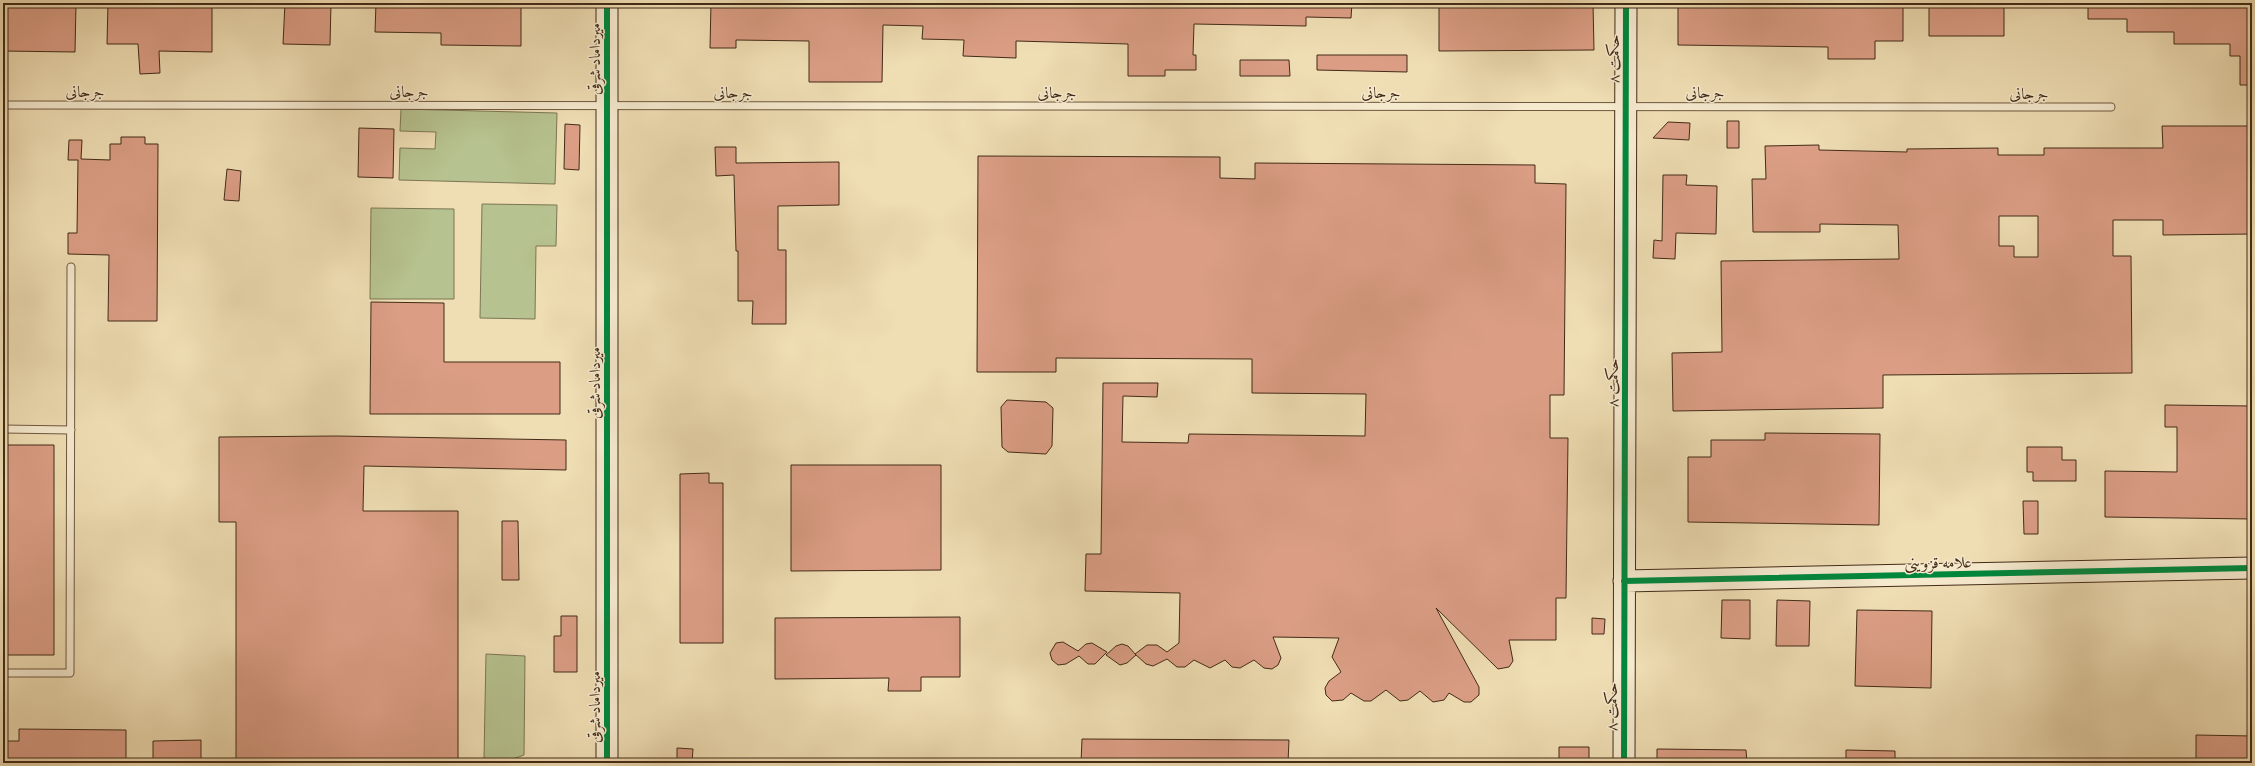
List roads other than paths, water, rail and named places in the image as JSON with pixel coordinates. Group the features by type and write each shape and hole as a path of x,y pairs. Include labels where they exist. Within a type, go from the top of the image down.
{"street":[{"name":"میرداماد شرقی","path":"607,3 607,763"},
{"name":"حکمت ۸","path":"1624,763 1626,3"},
{"name":"علامه قزوینی","path":"1624,581 2252,568"}],"lane":[{"name":"جرجانی","path":"3,105 2111,107"},
{"path":"3,673 70,673 71,268"},
{"path":"3,429 71,430"}]}
